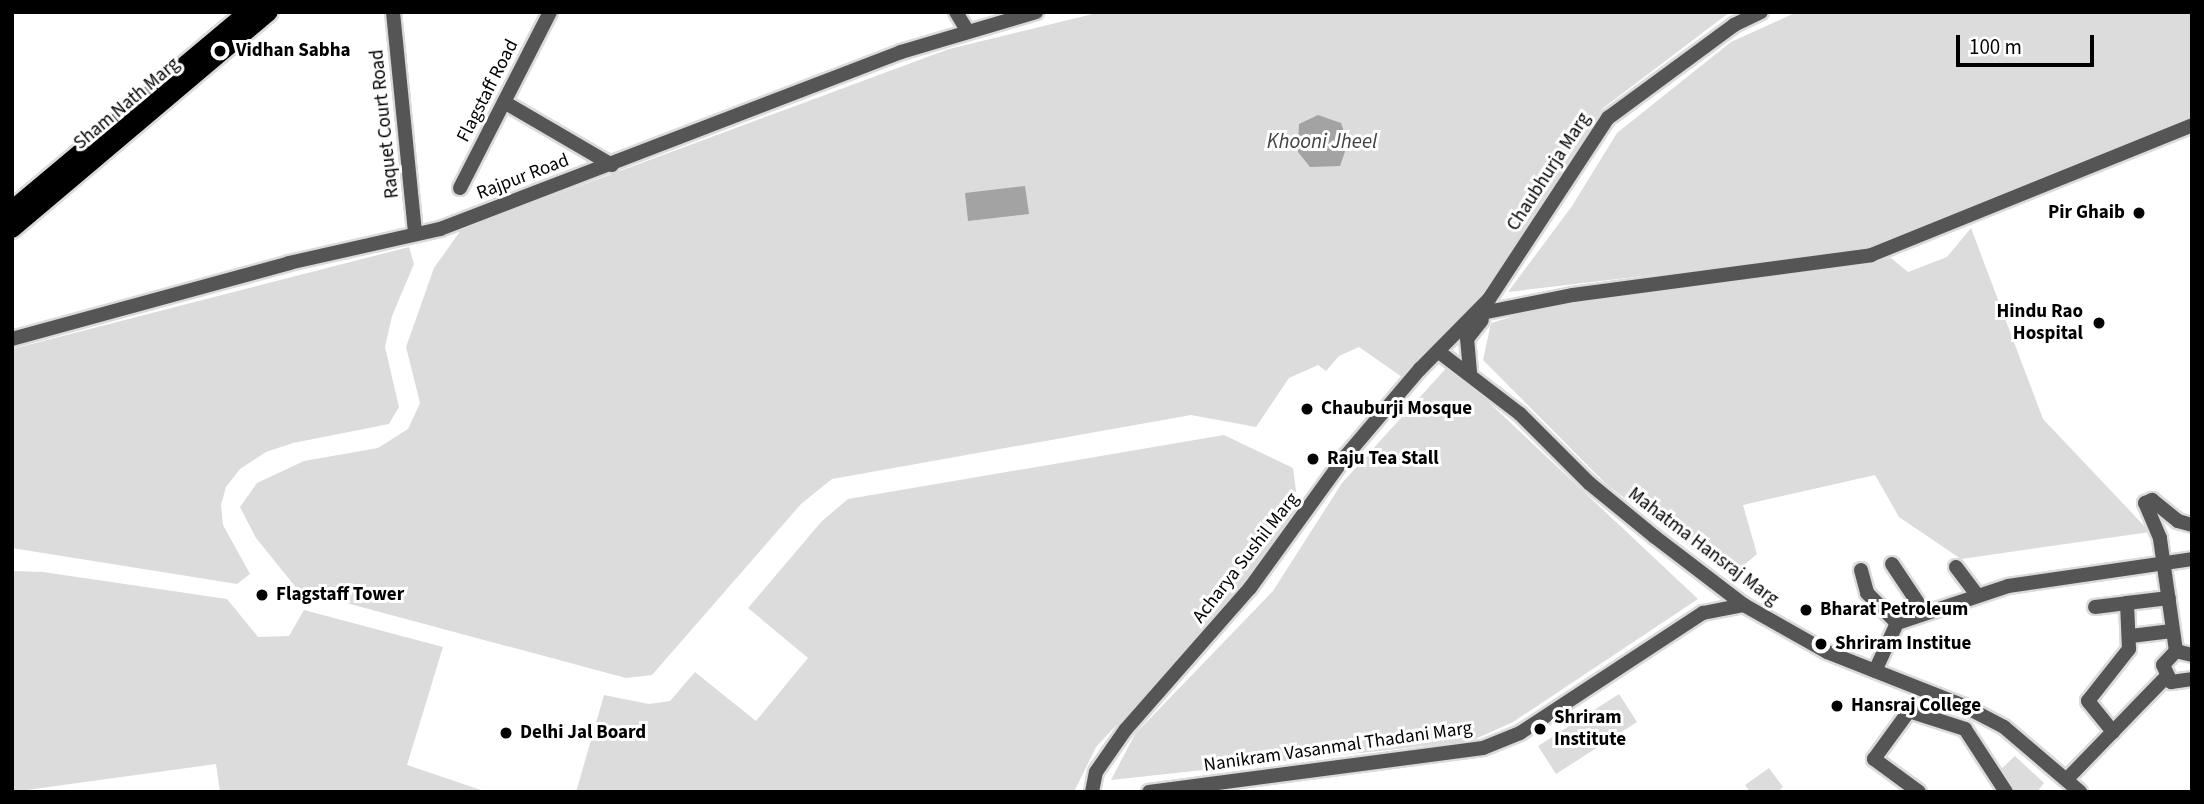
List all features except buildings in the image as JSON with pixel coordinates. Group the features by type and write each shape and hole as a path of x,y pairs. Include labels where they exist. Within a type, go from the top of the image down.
{"main road":[{"name":"Sham Nath Marg","path":"12,210 248,12"},
{"name":"Sham Nath Marg","path":"12,229 269,12"}],"street":[{"name":"Raquet Court Road","path":"393,12 415,232"},
{"name":"Flagstaff Road","path":"460,188 550,12"},
{"path":"957,12 968,32"},
{"name":"Rajpur Road","path":"12,339 415,232 440,229 901,52 1035,12"},
{"name":"Chaubhurja Marg","path":"1488,305 1608,118 1734,25 1761,12"},
{"path":"504,102 612,165"},
{"path":"1470,372 1467,340 1488,305 1871,255 2192,125"},
{"name":"Acharya Sushil Marg","path":"1093,792 1096,772 1126,729 1250,588 1345,457 1439,352 1488,305"},
{"name":"Mahatma Hansraj Marg","path":"1439,352 1470,372 1520,414 1589,483 1744,605 1787,632 1964,706 2004,727 2080,792"},
{"path":"2176,650 2160,538 2145,503 2152,500 2178,521 2192,525"},
{"path":"1875,671 1897,624 1924,612 1976,594 2192,559"},
{"path":"1892,564 1924,612"},
{"path":"1956,567 1976,594"},
{"path":"1861,570 1867,593 1897,624"},
{"path":"1713,582 1703,613 1744,605"},
{"path":"2095,607 2169,598"},
{"path":"2113,732 2088,701 2126,657 2131,636 2127,603"},
{"name":"Nanikram Vasanmal Thadani Marg","path":"1149,792 1208,788 1483,748 1520,733 1703,613"},
{"path":"2131,636 2172,631"},
{"path":"2176,650 2192,655"},
{"path":"2067,779 2166,677 2165,659 2176,650"},
{"path":"2166,677 2178,684 2192,679"},
{"path":"1919,792 1874,759 1909,711 1965,729 2006,792"}],"shaded area":[{"path":"1101,12 1730,12 1602,109 1484,295 1402,377 1359,347 1339,356 1326,371 1318,365 1289,378 1256,427 1191,415 832,479 801,504 652,675 626,678 298,590 256,538 240,507 257,483 304,461 378,448 408,429 420,403 406,347 434,268 461,230 949,49"},
{"path":"1797,12 2192,12 2192,117 1874,249 1508,292 1572,206 1617,133 1731,42"},
{"path":"1971,228 2043,419 2150,532 1961,559 1899,517 1875,475 1743,505 1757,554 1730,577 1607,485 1483,360 1491,323 1541,308 1854,267 1891,258 1908,272 1947,257"},
{"path":"409,247 414,264 392,316 385,347 399,407 389,424 293,443 266,452 240,469 226,487 221,505 223,525 250,574 237,584 12,548 12,349"},
{"path":"1449,365 1698,599 1513,722 1471,741 1111,780 1135,734 1273,591 1342,483"},
{"path":"1224,435 1293,468 1299,514 1201,635 1096,747 1074,792 576,792 604,695 649,704 670,701 695,672 756,721 808,658 748,608 822,521 848,499"},
{"path":"12,571 43,572 227,599 258,637 289,636 304,610 443,647 407,765 487,792 220,792 216,764 12,792"},
{"path":"1619,694 1637,722 1556,774 1538,746"},
{"path":"2015,756 2044,783 2037,792 2012,792 1999,771"},
{"path":"1769,768 1783,787 1777,792 1750,792 1745,785"}],"water":[{"name":"Khooni Jheel","path":"1318,115 1341,123 1348,143 1340,166 1310,167 1298,152 1299,124"},
{"path":"1025,186 1029,214 968,221 965,193"}],"place":[{"name":"Vidhan Sabha","path":"220,51"},
{"name":"Pir Ghaib","path":"2139,213"},
{"name":"Hindu Rao Hospital","path":"2099,323"},
{"name":"Chauburji Mosque","path":"1307,409"},
{"name":"Raju Tea Stall","path":"1313,459"},
{"name":"Flagstaff Tower","path":"262,595"},
{"name":"Bharat Petroleum","path":"1806,610"},
{"name":"Shriram Institue","path":"1821,644"},
{"name":"Hansraj College","path":"1837,706"},
{"name":"Shriram Institute","path":"1540,729"},
{"name":"Delhi Jal Board","path":"506,733"}]}
